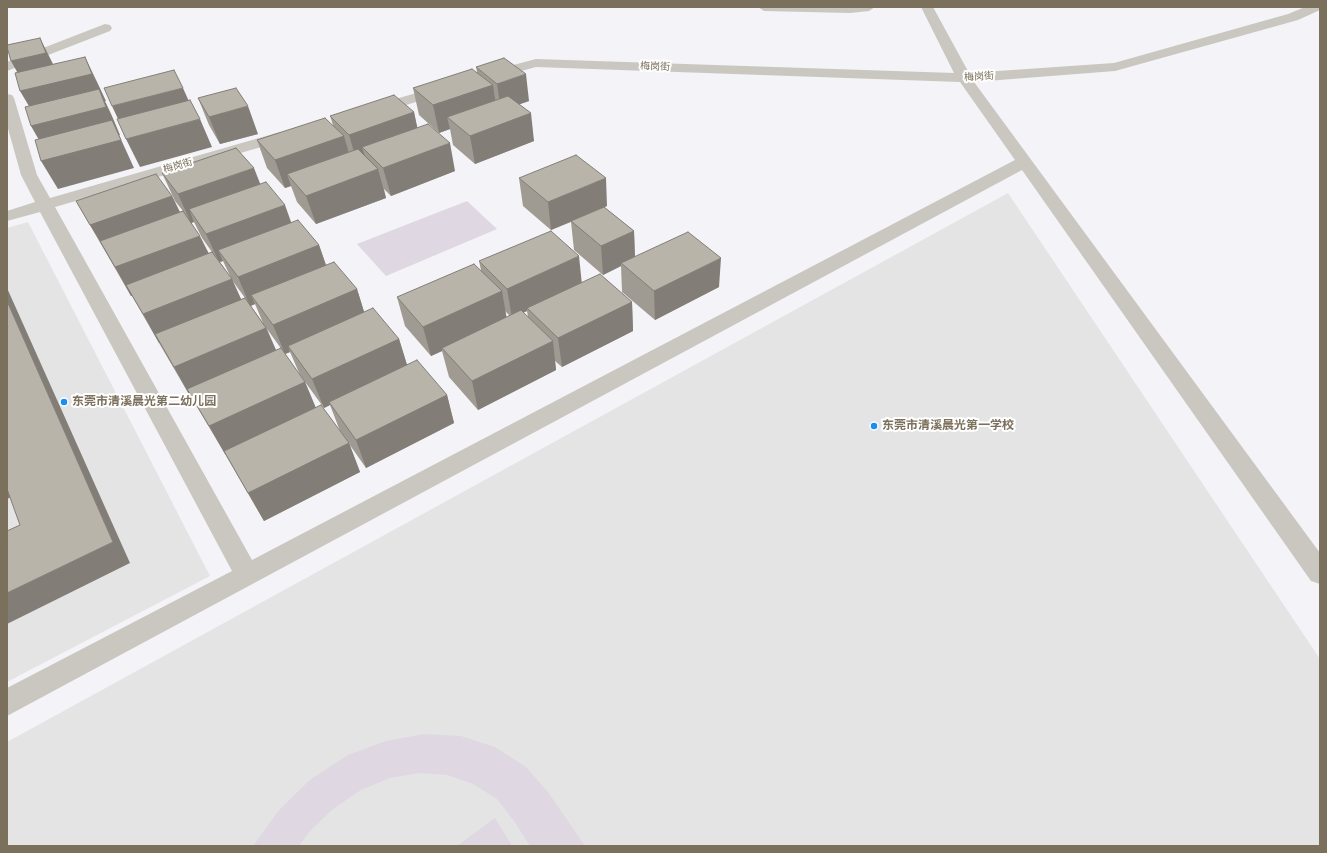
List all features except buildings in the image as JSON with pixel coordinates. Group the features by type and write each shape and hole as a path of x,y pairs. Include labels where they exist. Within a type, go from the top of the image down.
{"street":[{"path":"764,7 850,9 869,7"},
{"path":"927,7 964,78 1320,573"},
{"name":"梅岗街","path":"474,80 536,63 964,78 1115,67 1293,17 1316,7"},
{"path":"7,67 106,28"},
{"path":"359,114 459,85"},
{"path":"7,98 29,175 44,205 247,575"},
{"name":"梅岗街","path":"7,216 298,132"},
{"path":"7,703 1024,162"}],"shaded area":[{"name":"东莞市清溪晨光第一学校","path":"1008,193 1320,659 1320,846 7,846 7,742"},
{"path":"467,201 497,229 386,276 357,244"},
{"name":"东莞市清溪晨光第二幼儿园","path":"28,222 210,576 7,682 7,228"},
{"path":"424,734 461,736 495,747 526,767 548,792 585,846 530,846 514,821 497,799 473,784 447,775 419,773 390,778 361,790 333,809 309,832 299,846 253,846 279,810 311,779 348,755 386,741"},
{"path":"495,818 512,846 457,846"}],"place":[{"name":"东莞市清溪晨光第二幼儿园","path":"64,402"},
{"name":"东莞市清溪晨光第一学校","path":"874,426"}]}
